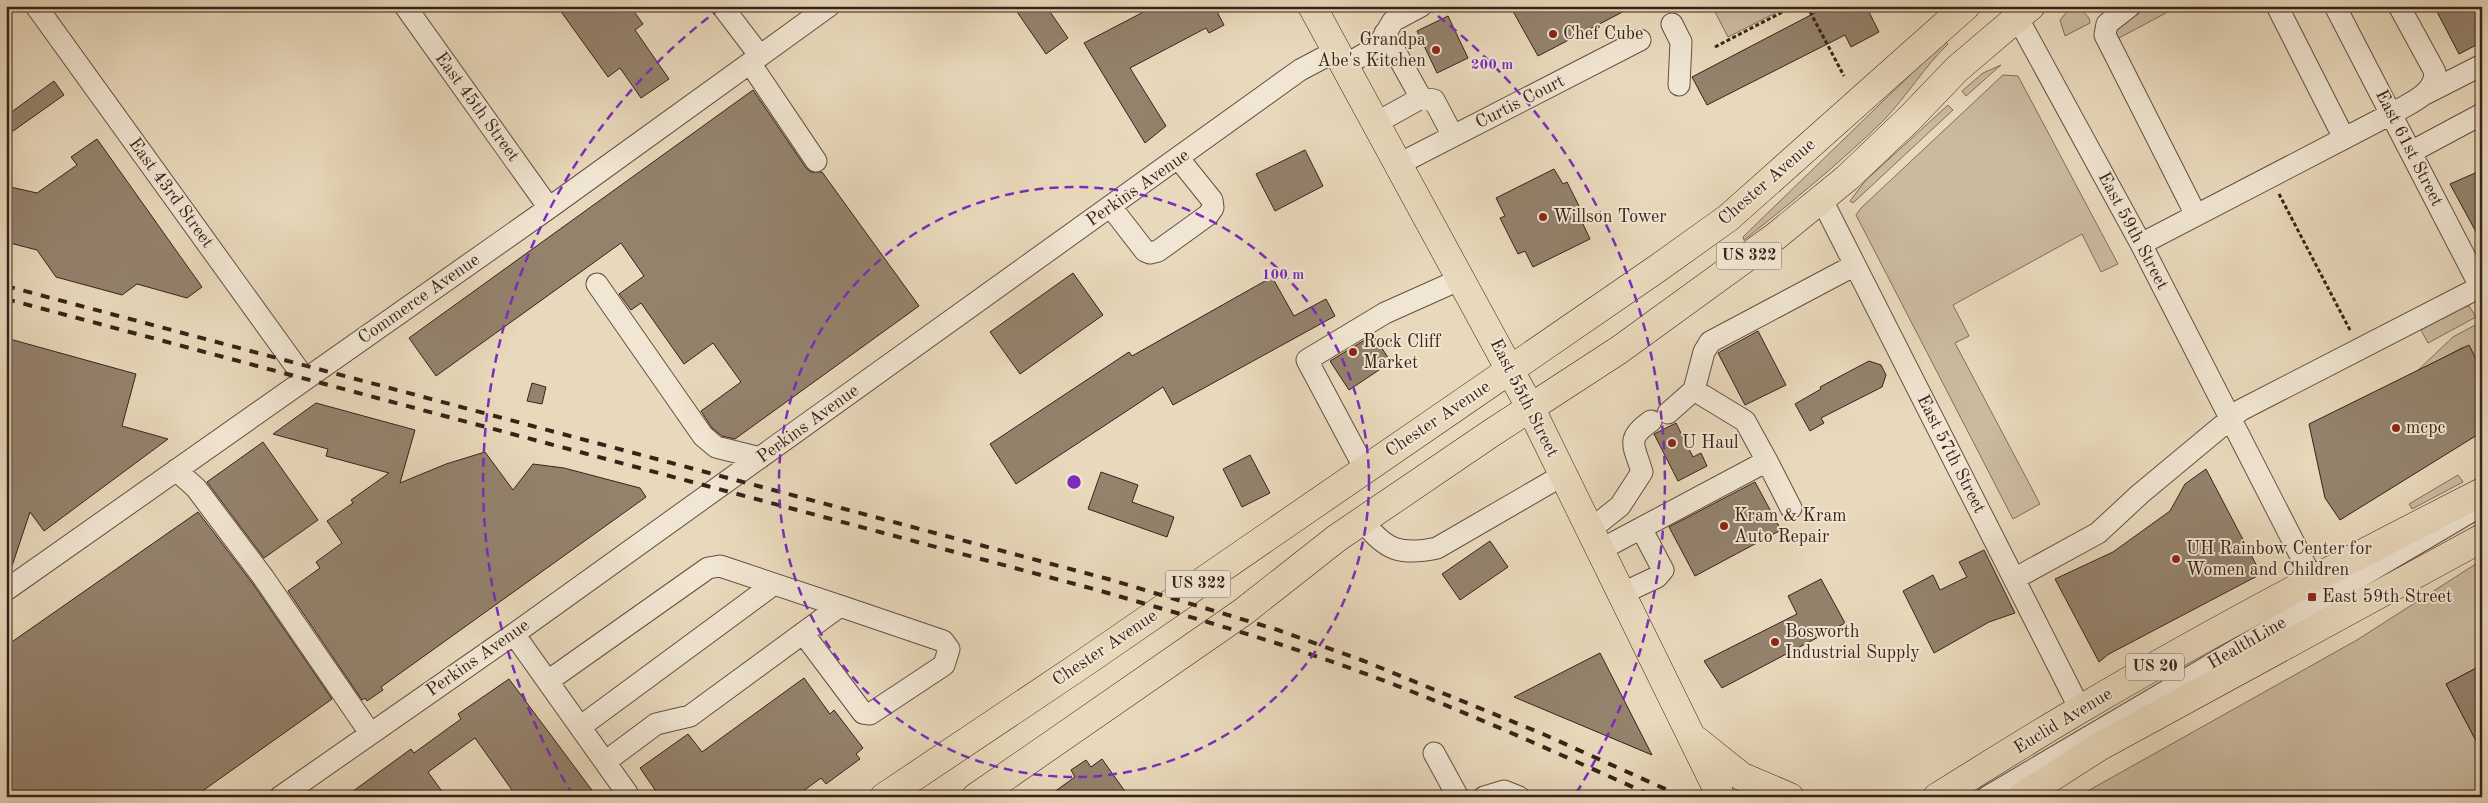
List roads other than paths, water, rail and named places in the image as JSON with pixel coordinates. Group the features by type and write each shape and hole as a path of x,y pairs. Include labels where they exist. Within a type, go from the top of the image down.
{"main road":[{"name":"East 55th Street","path":"1312,6 1530,407 1720,797"},
{"name":"Chester Avenue","path":"884,797 1081,665 1728,218 1966,6"},
{"name":"US 322","path":"986,794 1243,612 1320,551 1363,520 1690,300 1822,200 1910,118 1957,69 2020,10"},
{"name":"Euclid Avenue","path":"2021,797 2323,599 2482,492"},
{"name":"Euclid Avenue","path":"1937,797 2080,709 2323,599 2482,538"},
{"path":"1690,735 1741,776 1790,797"}],"street":[{"name":"East 43rd Street","path":"36,6 305,379"},
{"name":"East 45th Street","path":"405,6 550,208"},
{"path":"722,6 816,161"},
{"name":"Commerce Avenue","path":"6,590 550,208 829,6"},
{"name":"Perkins Avenue","path":"280,797 514,634 1179,159 1300,70 1378,46 1392,21 1421,6"},
{"path":"2130,6 2107,24 2105,35 2196,215"},
{"path":"2278,6 2344,138"},
{"name":"East 61st Street","path":"2336,6 2481,288"},
{"path":"2400,6 2435,72 2435,82 2422,96"},
{"name":"East 59th Street","path":"2020,10 2323,599"},
{"path":"1672,24 1682,42 1679,85"},
{"path":"1386,33 1421,98"},
{"name":"Curtis Court","path":"1399,164 1640,40"},
{"path":"2141,244 2482,65"},
{"path":"1376,124 1421,98 1434,100 1453,136"},
{"path":"2411,152 2482,114"},
{"path":"1112,207 1145,251 1150,253 1158,252 1208,215 1213,208 1212,200 1179,159"},
{"name":"East 57th Street","path":"1822,200 2080,709"},
{"path":"1595,540 1642,472 1633,441 1637,431 1660,417 1694,390 1704,352 1710,342 1856,265"},
{"path":"1365,469 1307,360 1385,314 1461,279"},
{"path":"597,284 703,436 716,447 760,458"},
{"path":"2014,579 2098,533 2186,454 2231,421 2241,410 2359,348 2481,288"},
{"path":"1694,390 1745,421 1791,508"},
{"path":"1595,540 1641,528 1767,462"},
{"path":"176,470 196,488 263,577 370,733"},
{"path":"1363,520 1375,537 1396,551 1418,552 1437,548 1563,475"},
{"name":"HealthLine","path":"1987,797 2482,505"},
{"path":"1621,594 1657,576 1663,570 1641,528"},
{"path":"548,681 708,568 720,566 944,641 949,649 948,659 944,665 870,714 863,713 803,633"},
{"path":"580,727 774,584"},
{"path":"605,762 656,724 690,716 840,606"},
{"path":"514,634 627,793 627,797"},
{"path":"1434,753 1458,797"},
{"path":"1484,797 1504,791 1519,797"}],"railway":[{"path":"6,286 1108,579 1278,630 1364,661 1543,734 1683,797"},
{"path":"6,299 1101,591 1230,629 1294,649 1396,685 1508,731 1655,797"}],"place":[{"name":"Chef Cube","path":"1553,34"},
{"name":"Grandpa Abe's Kitchen","path":"1436,50"},
{"name":"Willson Tower","path":"1543,217"},
{"name":"Rock Cliff Market","path":"1353,352"},
{"name":"mcpc","path":"2396,428"},
{"name":"U Haul","path":"1672,443"},
{"name":"Kram & Kram Auto Repair","path":"1724,526"},
{"name":"UH Rainbow Center for Women and Children","path":"2176,559"},
{"name":"East 59th Street","path":"2312,597"},
{"name":"Bosworth Industrial Supply","path":"1775,642"}]}
